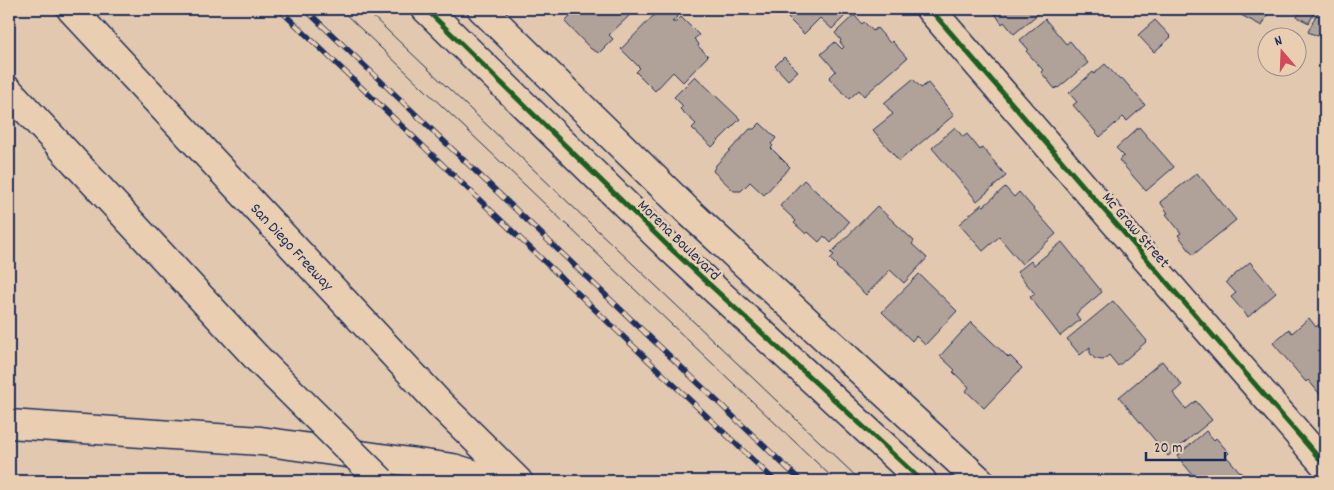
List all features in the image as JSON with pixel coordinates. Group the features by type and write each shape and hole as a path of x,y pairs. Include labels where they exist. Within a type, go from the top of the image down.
{"main road":[{"name":"San Diego Freeway","path":"71,9 439,403 518,481"},
{"name":"Morena Boulevard","path":"426,9 670,248 922,481"},
{"name":"Morena Boulevard","path":"482,9 690,213 980,481"},
{"name":"Mc Graw Street","path":"930,9 1325,466"},
{"path":"9,91 258,359 381,481"},
{"path":"9,424 261,441 453,468 496,481"}],"building":[{"path":"578,9 628,9 632,13 609,35 613,39 599,53 591,49 565,22"},
{"path":"660,9 671,9 678,16 672,22 676,22 681,17 699,35 694,39 708,56 683,82 673,72 655,91 636,72 640,68 621,49"},
{"path":"779,9 852,9 832,29 820,18 804,34"},
{"path":"992,9 1044,9 1014,34 1004,22 1002,24"},
{"path":"1244,9 1270,9 1262,26 1241,15"},
{"path":"1301,9 1316,9 1309,23 1297,17"},
{"path":"1319,9 1325,9 1325,39 1308,32"},
{"path":"854,15 862,24 864,22 873,31 877,28 907,58 864,96 859,90 849,99 829,78 836,71 821,54 835,42 842,49 844,47 835,33"},
{"path":"1045,19 1066,44 1070,41 1088,63 1055,89 1041,72 1043,70 1026,51 1028,49 1020,40"},
{"path":"1155,20 1171,37 1154,52 1138,35"},
{"path":"784,57 798,71 788,80 775,66"},
{"path":"1105,64 1120,80 1122,78 1145,105 1127,121 1123,117 1100,137 1073,105 1077,102 1069,93"},
{"path":"695,76 740,119 712,147 692,128 696,124 680,109 683,106 674,97"},
{"path":"913,79 921,88 928,83 954,115 899,161 873,130 893,114 884,103"},
{"path":"760,123 776,138 771,144 773,146 771,148 790,167 764,195 750,182 741,191 734,191 713,171 716,165 750,129 754,129"},
{"path":"955,127 963,137 967,134 980,150 983,148 1006,176 977,201 932,148"},
{"path":"1139,127 1174,167 1146,191 1119,160 1124,156 1116,148"},
{"path":"1197,173 1236,220 1193,255 1178,235 1181,233 1166,214 1168,213 1160,202"},
{"path":"804,180 849,222 831,243 824,236 819,242 808,232 806,234 794,223 796,221 780,206"},
{"path":"1005,187 1014,197 1019,192 1056,234 1022,264 999,237 983,251 959,224 982,204 984,206"},
{"path":"877,206 914,241 912,244 927,258 904,283 890,270 866,295 830,259 834,255 831,253"},
{"path":"1062,242 1102,292 1076,314 1080,320 1060,336 1030,297 1035,294 1017,272 1031,261 1034,265"},
{"path":"1250,262 1276,293 1248,317 1231,297 1236,293 1226,282"},
{"path":"919,274 957,311 925,345 916,336 912,341 882,312"},
{"path":"1113,301 1147,341 1118,366 1109,355 1103,360 1095,359 1090,353 1090,347 1080,355 1067,339"},
{"path":"1309,318 1316,327 1319,324 1325,332 1325,400 1308,380 1306,382 1273,343 1289,329 1292,333"},
{"path":"971,322 1022,368 984,408 966,391 969,387 940,356"},
{"path":"1162,361 1182,385 1173,393 1186,409 1196,401 1212,420 1168,456 1119,397"},
{"path":"1206,431 1214,440 1216,438 1229,453 1226,456 1248,481 1198,481 1177,456"}],"tram line":[{"path":"340,9 836,481"},
{"path":"365,9 861,481"}],"railway":[{"path":"279,9 775,481"},
{"path":"305,9 801,481"}],"cycle path":[{"path":"426,9 669,247 922,481"},
{"path":"930,9 1325,465"}]}
